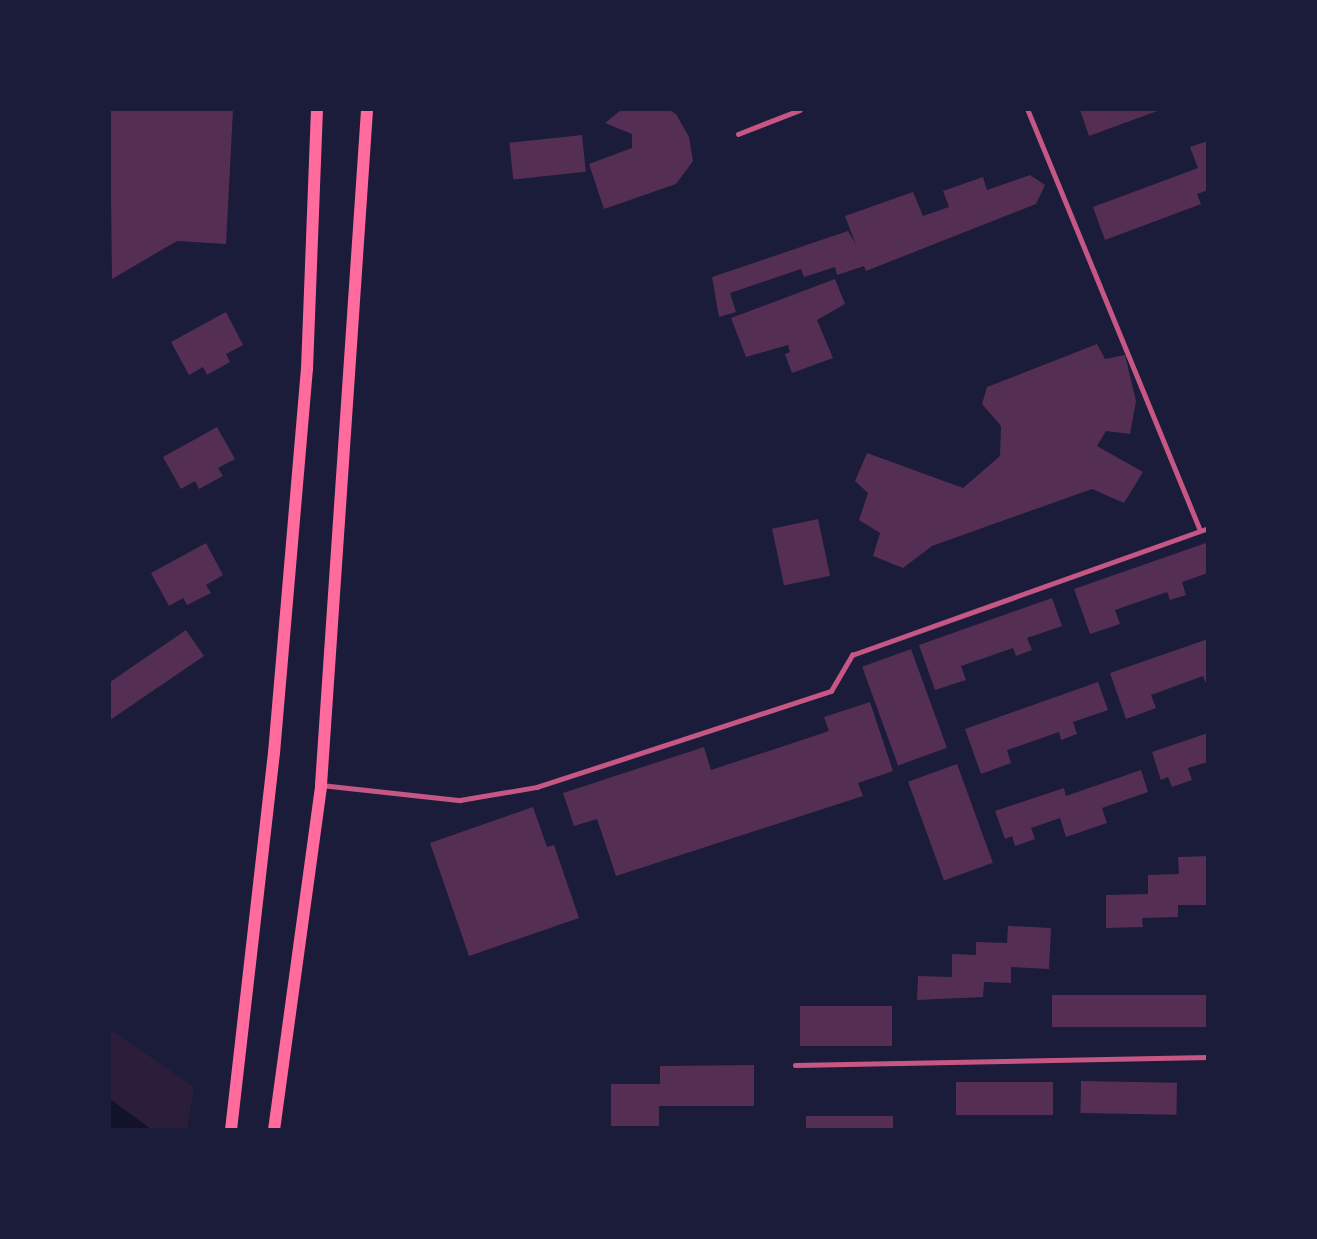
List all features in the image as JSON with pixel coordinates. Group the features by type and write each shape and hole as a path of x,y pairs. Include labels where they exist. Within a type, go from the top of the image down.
{"main road":[{"path":"231,1130 274,753 305,392 317,110"},
{"path":"274,1130 321,785 367,110"}],"lane":[{"path":"738,134 800,110"},
{"path":"1028,110 1200,530"},
{"path":"321,785 460,800 537,787 831,691 852,655 1208,528"},
{"path":"795,1065 1208,1057"}],"shaded area":[{"path":"110,1029 194,1087 187,1129 110,1129"},
{"path":"110,1099 151,1129 110,1129"}],"building":[{"path":"110,110 233,110 226,244 177,241 112,279"},
{"path":"621,110 669,110 676,114 689,137 693,161 676,184 604,209 589,164 632,148 632,134 605,123"},
{"path":"1080,110 1160,110 1089,136"},
{"path":"582,135 586,172 513,179 509,143"},
{"path":"1208,141 1208,190 1197,194 1201,204 1105,240 1093,207 1198,168 1190,147"},
{"path":"1030,175 1045,185 1036,204 866,271 864,266 837,275 835,267 804,277 801,269 730,293 736,312 719,317 712,277 848,231 856,245 845,216 913,192 923,216 949,207 943,191 983,177 987,190"},
{"path":"835,279 845,304 817,320 833,358 792,373 785,354 790,352 788,345 746,357 731,318"},
{"path":"226,312 243,345 226,354 230,362 207,375 203,367 189,375 171,342"},
{"path":"1097,344 1105,359 1125,355 1136,401 1130,434 1106,431 1097,446 1143,472 1124,503 1092,489 932,546 903,568 873,556 880,533 859,520 868,493 855,481 867,453 963,488 1000,456 1001,426 982,404 987,387"},
{"path":"217,427 235,459 218,468 223,476 199,489 195,481 181,489 163,457"},
{"path":"818,519 830,576 784,586 772,529"},
{"path":"206,543 223,575 206,585 211,593 187,605 183,598 169,606 151,573"},
{"path":"1206,543 1208,573 1182,582 1186,595 1170,600 1167,592 1115,610 1120,624 1090,634 1074,589"},
{"path":"1052,598 1062,626 1027,638 1032,650 1016,656 1013,648 961,666 966,680 935,690 919,645"},
{"path":"186,630 204,656 110,720 110,682"},
{"path":"1208,639 1208,688 1203,676 1151,695 1156,708 1126,719 1110,673"},
{"path":"911,649 947,748 898,765 862,667"},
{"path":"1098,682 1108,710 1073,722 1077,734 1061,740 1059,732 1007,750 1011,763 981,774 965,729"},
{"path":"870,702 893,771 858,783 863,796 616,876 597,819 574,826 563,793 704,747 711,770 829,731 824,717"},
{"path":"1208,733 1208,762 1188,768 1192,780 1172,787 1168,777 1161,780 1152,752"},
{"path":"957,764 993,863 944,880 908,782"},
{"path":"1141,770 1148,792 1102,808 1107,823 1066,837 1060,818 1031,828 1035,839 1015,846 1012,836 1005,839 995,811 1064,788 1066,796"},
{"path":"533,807 547,847 554,845 579,918 469,956 430,843"},
{"path":"1208,856 1208,905 1178,905 1178,917 1142,918 1143,927 1106,928 1106,895 1148,894 1148,875 1179,874 1178,857"},
{"path":"1008,926 1051,928 1049,969 1011,967 1011,983 984,982 983,997 917,1000 918,976 952,977 952,954 976,955 976,942 1007,943"},
{"path":"1052,995 1208,995 1208,1027 1052,1027"},
{"path":"800,1006 892,1006 892,1046 800,1046"},
{"path":"754,1065 754,1106 659,1106 659,1126 611,1126 611,1084 660,1084 660,1066"},
{"path":"1081,1081 1177,1083 1176,1115 1080,1113"},
{"path":"956,1082 1053,1082 1053,1115 956,1115"},
{"path":"806,1116 893,1116 893,1130 806,1130"}]}
